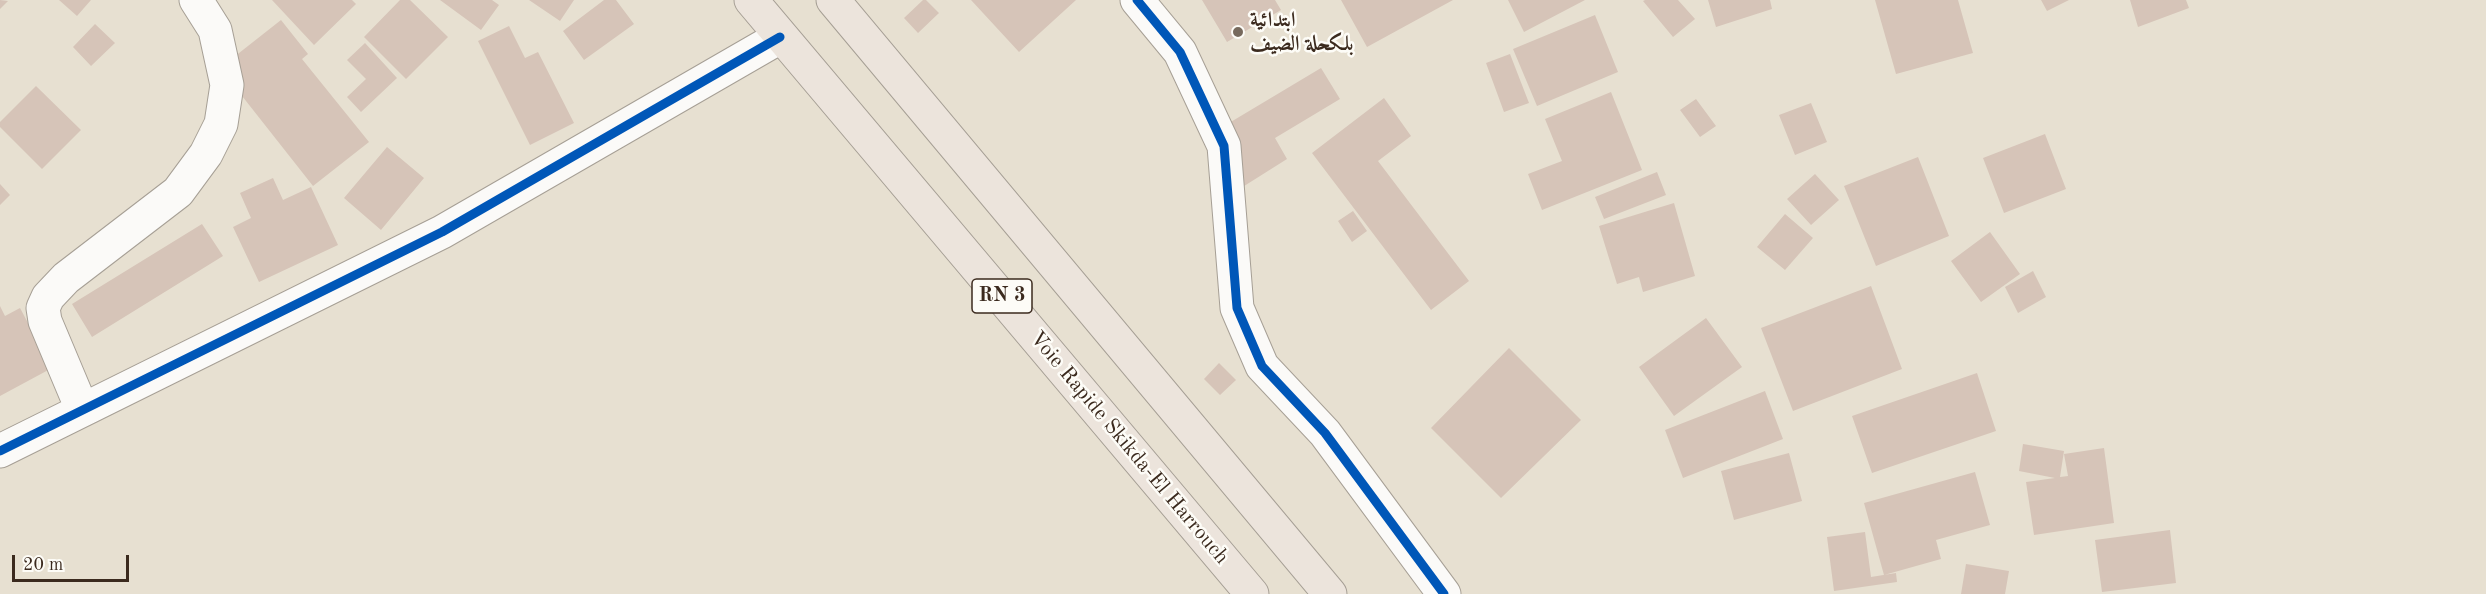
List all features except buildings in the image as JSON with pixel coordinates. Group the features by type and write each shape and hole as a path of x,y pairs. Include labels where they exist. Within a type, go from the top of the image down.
{"highway":[{"name":"Voie Rapide Skikda-El Harrouch","path":"751,0 1252,594"},
{"name":"RN 3","path":"833,0 1330,594"}],"street":[{"path":"1137,0 1180,52 1224,146 1237,308 1262,366 1325,433 1444,594"},
{"path":"82,409 45,321 44,308 48,297 66,278 178,192 206,154 221,124 227,85 208,5"},
{"path":"0,452 82,409 442,232 780,37"}],"cycle path":[{"path":"1137,0 1180,52 1224,146 1237,308 1262,366 1325,433 1444,594"},
{"path":"0,451 442,232 780,37"}],"place":[{"name":"ابتدائية بلكحلة الضيف","path":"1238,32"}]}
